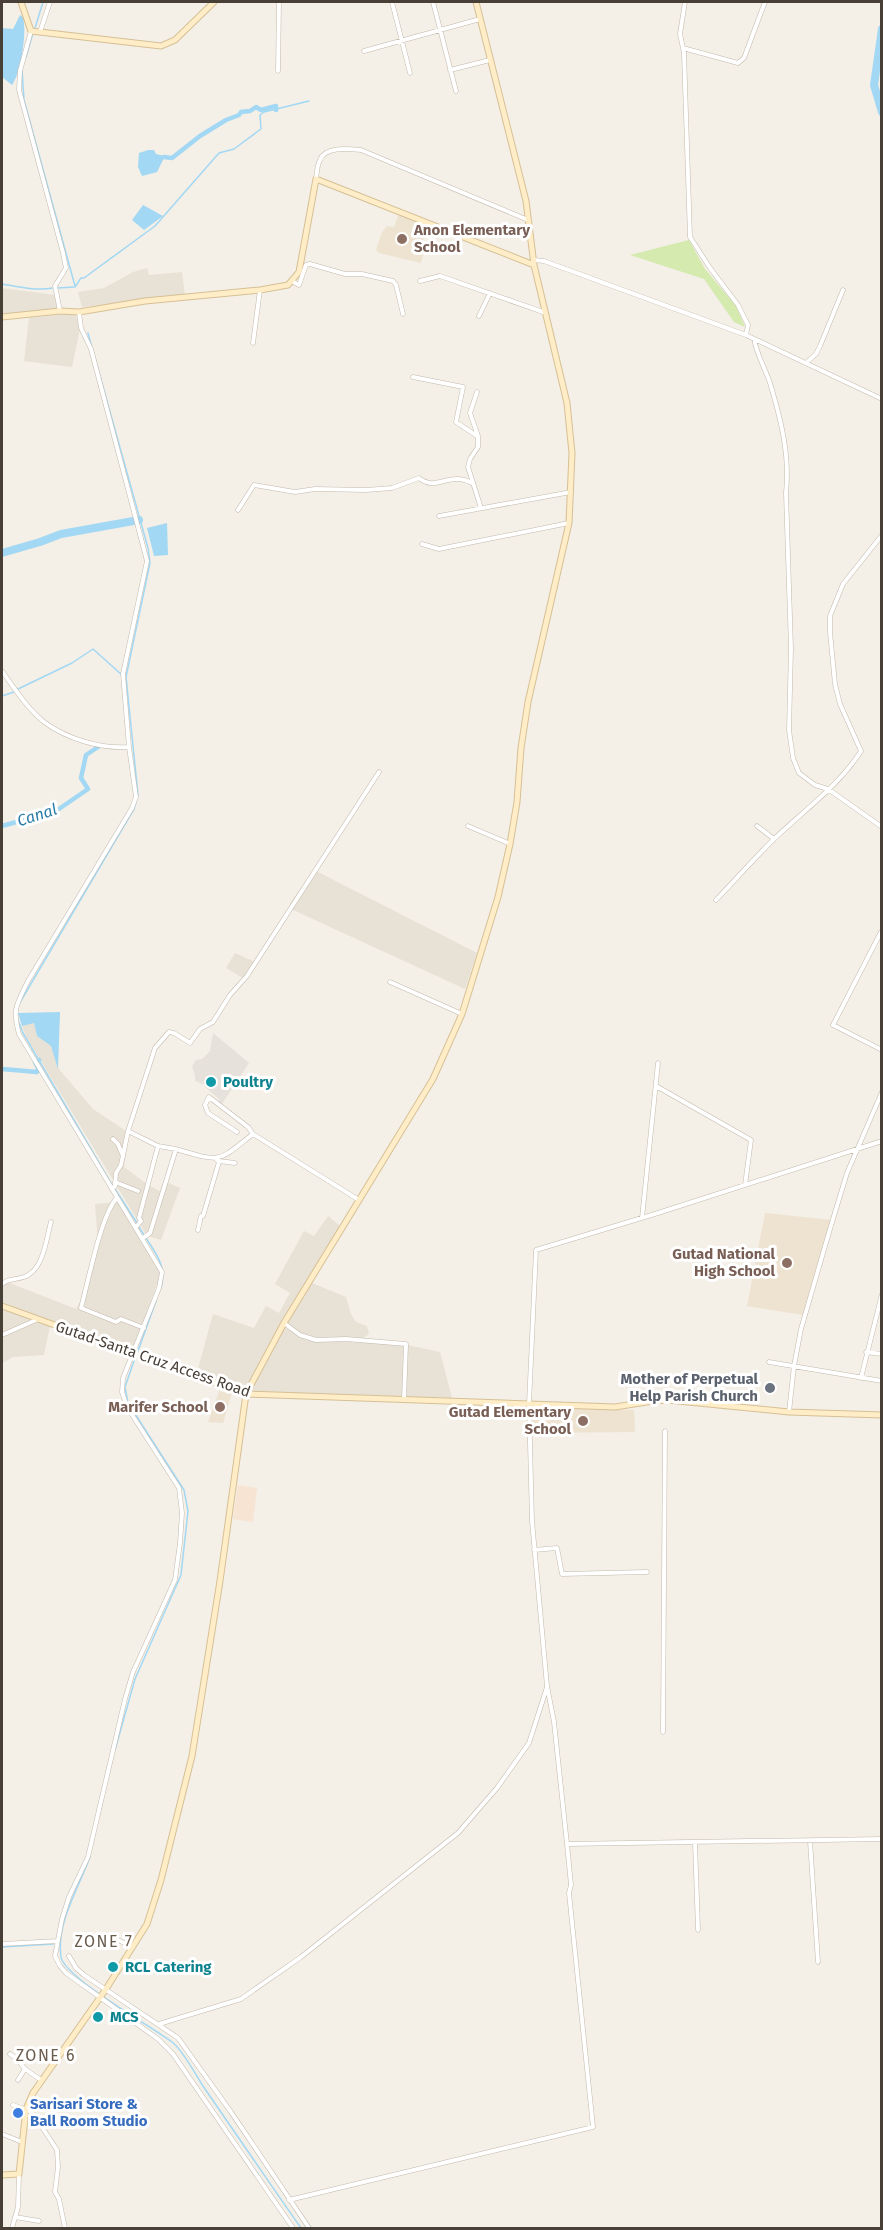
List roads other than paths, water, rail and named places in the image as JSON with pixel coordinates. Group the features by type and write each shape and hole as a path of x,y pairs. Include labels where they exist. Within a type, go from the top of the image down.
{"street":[{"path":"21,2 35,32"},
{"path":"50,2 20,71 19,90 66,268 55,286 60,311"},
{"path":"35,32 161,46 175,40 214,2"},
{"path":"278,71 279,2"},
{"path":"392,2 410,73"},
{"path":"433,2 456,91"},
{"path":"12,2229 27,2109 33,2093 134,1947 147,1924 161,1880 192,1756 220,1581 246,1395 284,1323 433,1079 462,1014 498,897 510,844 528,702 569,523 572,492 571,426 534,262 523,188 476,2"},
{"path":"685,2 680,34 683,48 690,237 738,305 748,325 746,336"},
{"path":"683,48 738,63 744,57 765,2"},
{"path":"364,51 480,19"},
{"path":"450,70 490,60"},
{"path":"2,318 60,311 79,312 145,301 260,290 281,286 292,281 297,276 300,266 320,158 325,153 346,149 361,150 528,220"},
{"path":"316,179 534,262 544,261 746,336 882,399"},
{"path":"292,281 299,285 306,265 310,264 345,274 362,274 393,281 403,314"},
{"path":"420,281 440,276 546,313"},
{"path":"253,342 260,290"},
{"path":"806,363 816,354 843,290"},
{"path":"478,316 490,293"},
{"path":"79,312 81,328 91,349 147,561 123,674 135,797 132,808 28,981 16,1004 14,1016 19,1034 162,1272 159,1288 123,1378 122,1392 127,1407 179,1488 182,1513 175,1580 133,1672 88,1857 69,1897 56,1956 60,1966 102,1994 126,2004 159,2024 178,2038 309,2229"},
{"path":"756,340 755,345 770,383 782,429 789,469 786,493 791,648 789,730 792,749 799,773 815,784 828,789 882,827"},
{"path":"413,377 463,387 456,422 478,436"},
{"path":"477,392 470,413 478,436 478,447 468,462 472,483 478,494 481,508"},
{"path":"238,510 254,485 295,492 315,489 392,488 419,478 424,483 433,485 458,479 472,483"},
{"path":"439,516 572,492"},
{"path":"422,544 434,549 444,548 569,523"},
{"path":"716,900 774,839 853,764 861,751 840,704 835,684 830,632 831,616 843,584 882,535"},
{"path":"2,671 25,702 45,722 68,735 93,744 129,747"},
{"path":"112,1189 155,1048 169,1032 189,1043 200,1029 213,1022 230,995 247,976 379,772"},
{"path":"468,826 510,844"},
{"path":"757,826 774,839"},
{"path":"881,932 834,1025 882,1050"},
{"path":"390,982 462,1014"},
{"path":"642,1218 658,1063"},
{"path":"656,1086 751,1140 745,1185"},
{"path":"789,1412 801,1329 847,1173 882,1092"},
{"path":"237,1132 208,1113 205,1105 209,1096 248,1127 253,1134 359,1200"},
{"path":"128,1131 158,1146 176,1149 150,1233 143,1238"},
{"path":"216,1160 226,1156 253,1134"},
{"path":"113,1139 123,1156"},
{"path":"289,2200 594,2127 569,1893 567,1844 555,1731 547,1686 534,1550 529,1404 536,1250 882,1141"},
{"path":"136,1227 141,1221 139,1218 144,1195 158,1146"},
{"path":"179,1150 222,1162 235,1163"},
{"path":"198,1230 216,1178 219,1162 216,1160"},
{"path":"115,1182 138,1191"},
{"path":"117,1198 110,1206 104,1224 81,1308 116,1322 121,1319 144,1328"},
{"path":"2,1284 6,1280 20,1278 33,1272 42,1254 51,1222"},
{"path":"861,1378 882,1294"},
{"name":"Gutad-Santa Cruz Access Road","path":"2,1305 36,1320 246,1395 615,1407 668,1400 789,1412 882,1415"},
{"path":"2,1335 36,1320"},
{"path":"284,1323 300,1335 316,1340 406,1344 404,1400"},
{"path":"867,1352 882,1354"},
{"path":"769,1362 882,1381"},
{"path":"663,1732 665,1431"},
{"path":"534,1550 557,1548 562,1574 647,1572"},
{"path":"159,2024 241,1999 301,1957 458,1833 497,1788 529,1743 547,1686"},
{"path":"567,1844 882,1839"},
{"path":"810,1841 818,1962"},
{"path":"695,1842 698,1930"},
{"path":"107,1935 134,1947"},
{"path":"2,1944 58,1941"},
{"path":"69,1956 76,1968 102,1994 173,2054 293,2229"},
{"path":"10,2054 25,2069 41,2080"},
{"path":"18,2080 25,2069"},
{"path":"13,2105 27,2109 37,2118 57,2150 58,2167 55,2192 65,2229"},
{"path":"2,2134 22,2142"},
{"path":"2,2175 19,2174"},
{"path":"15,2217 39,2221"}],"water":[{"path":"20,15 23,17 24,42 18,71 12,85 2,77 2,28 13,29"},
{"path":"154,150 156,154 165,156 157,172 142,176 138,167 139,153"},
{"path":"143,205 163,216 144,230 132,220"},
{"path":"167,523 168,555 154,556 147,528"},
{"path":"60,1012 58,1069 51,1046 37,1036 34,1023 22,1026 18,1013"}],"waterway":[{"path":"35,28 43,2"},
{"path":"882,29 874,85 882,112"},
{"path":"26,57 33,33"},
{"path":"22,70 24,100 75,286"},
{"path":"75,287 81,278 155,226 219,153 234,149 261,129 260,115 309,101"},
{"path":"164,157 172,158 200,136 241,112 250,111 256,107 261,110 276,106 276,110"},
{"path":"2,284 34,289 53,288"},
{"path":"58,288 74,287"},
{"path":"88,333 92,348"},
{"path":"19,1004 134,809 138,795 126,677 150,563 148,548 95,358"},
{"path":"2,553 61,534 139,520"},
{"path":"18,689 72,663 93,649 122,675"},
{"path":"2,696 14,692"},
{"name":"Canal","path":"2,826 56,811 88,789 81,778 86,755 98,747"},
{"path":"18,1020 23,1033 112,1185"},
{"path":"2,1069 37,1072 35,1062 39,1060"},
{"path":"115,1189 137,1223"},
{"path":"139,1227 144,1235"},
{"path":"146,1238 162,1267 161,1288"},
{"path":"138,1351 156,1301"},
{"path":"115,1750 135,1679 181,1575 188,1511 184,1490 128,1403 125,1387 136,1355"},
{"path":"90,1857 62,1931 61,1957 66,1966 92,1989 172,2042 185,2056 203,2086 301,2228"},
{"path":"2,1947 53,1944"}],"place":[{"name":"Anon Elementary School","path":"402,239"},
{"name":"Poultry","path":"211,1082"},
{"name":"Gutad National High School","path":"787,1263"},
{"name":"Mother of Perpetual Help Parish Church","path":"770,1388"},
{"name":"Marifer School","path":"220,1407"},
{"name":"Gutad Elementary School","path":"583,1421"},
{"name":"RCL Catering","path":"113,1967"},
{"name":"MCS","path":"98,2017"},
{"name":"Sarisari Store & Ball Room Studio","path":"18,2113"}],"district":[{"name":"ZONE 7","path":"104,1941"},
{"name":"ZONE 6","path":"46,2055"}]}
